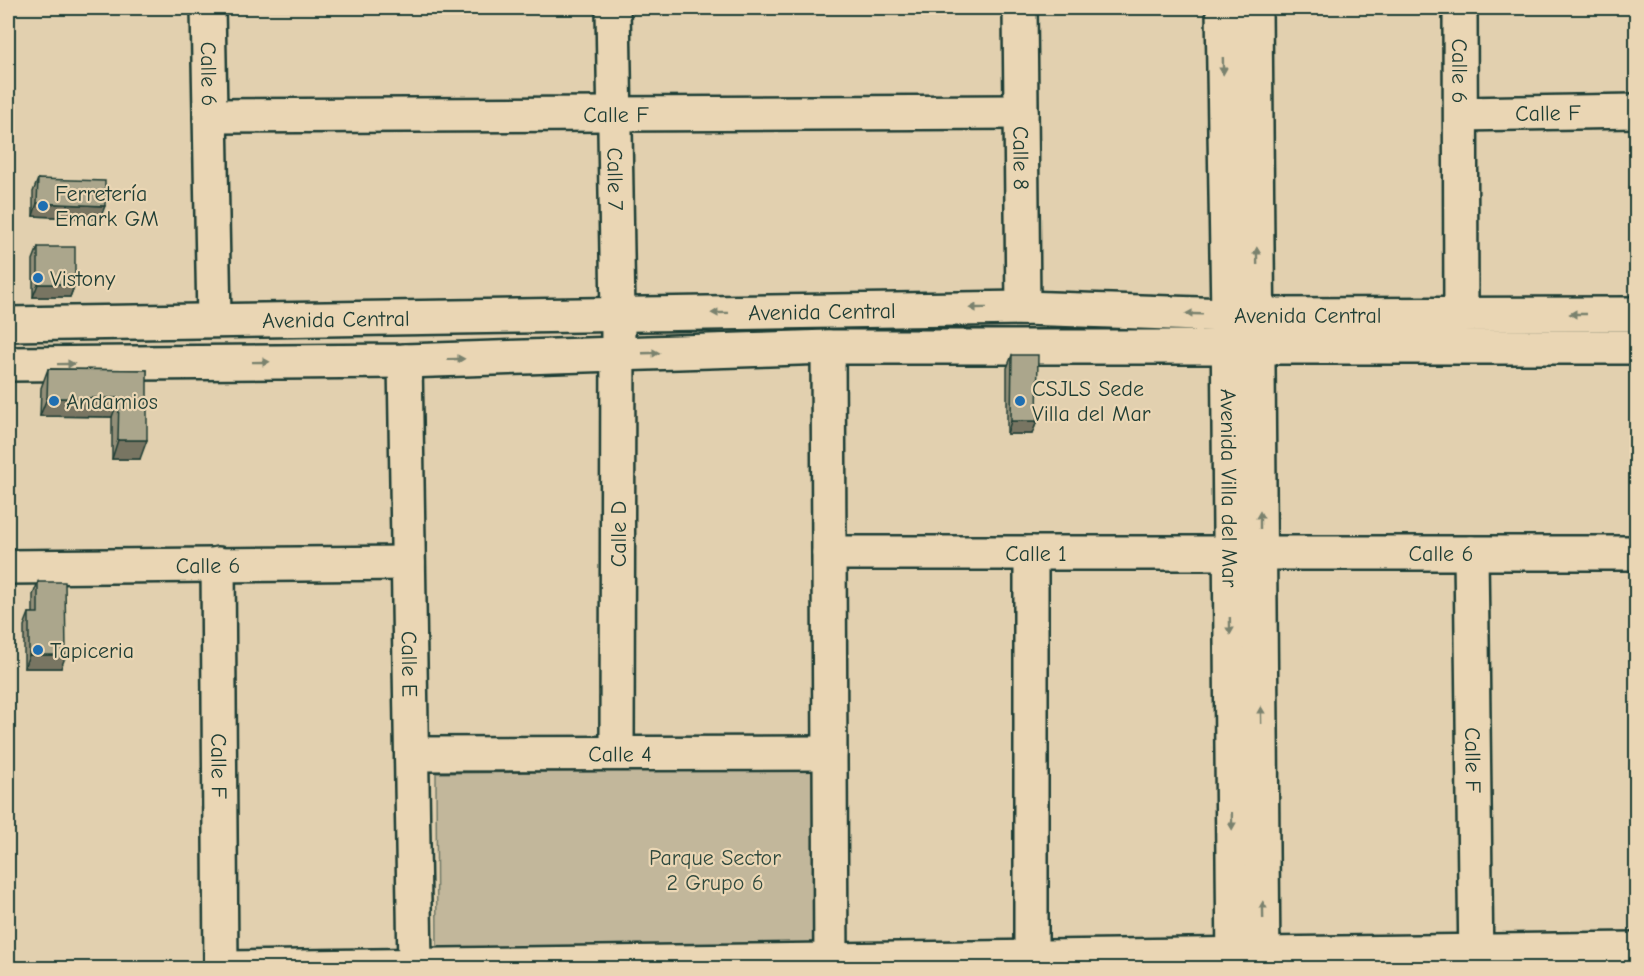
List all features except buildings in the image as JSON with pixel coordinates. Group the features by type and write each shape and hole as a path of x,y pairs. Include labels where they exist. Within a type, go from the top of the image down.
{"street":[{"name":"Calle 6","path":"208,8 214,320"},
{"name":"Calle 7","path":"613,8 618,315"},
{"name":"Calle 8","path":"1020,8 1023,308"},
{"name":"Avenida Villa del Mar","path":"1222,8 1243,331"},
{"name":"Avenida Villa del Mar","path":"1248,961 1243,331 1255,8"},
{"name":"Calle 6","path":"1460,8 1461,315"},
{"name":"Calle F","path":"1461,114 1636,111"},
{"name":"Calle F","path":"210,116 1021,112"},
{"name":"Avenida Central","path":"8,324 1023,308 1243,331 1636,346"},
{"name":"Avenida Central","path":"8,364 405,361 1243,331 1461,315 1636,314"},
{"name":"Calle D","path":"617,753 618,315"},
{"path":"828,347 831,964"},
{"name":"Calle E","path":"405,361 416,966"},
{"name":"Calle 6","path":"1245,553 1636,552"},
{"name":"Calle 1","path":"829,553 1245,553"},
{"path":"1031,553 1031,963"},
{"name":"Calle F","path":"1471,553 1476,960"},
{"name":"Calle 6","path":"8,567 408,563"},
{"name":"Calle F","path":"218,564 221,969"},
{"name":"Calle 4","path":"412,754 830,753"},
{"path":"227,969 1476,960 1636,949"}],"green space":[{"name":"Parque Sector 2 Grupo 6","path":"814,769 815,968 649,946 437,949 436,773"}],"place":[{"name":"Ferretería Emark GM","path":"43,206"},
{"name":"Vistony","path":"38,278"},
{"name":"Andamios","path":"54,401"},
{"name":"CSJLS Sede Villa del Mar","path":"1020,401"},
{"name":"Tapiceria","path":"38,650"}]}
